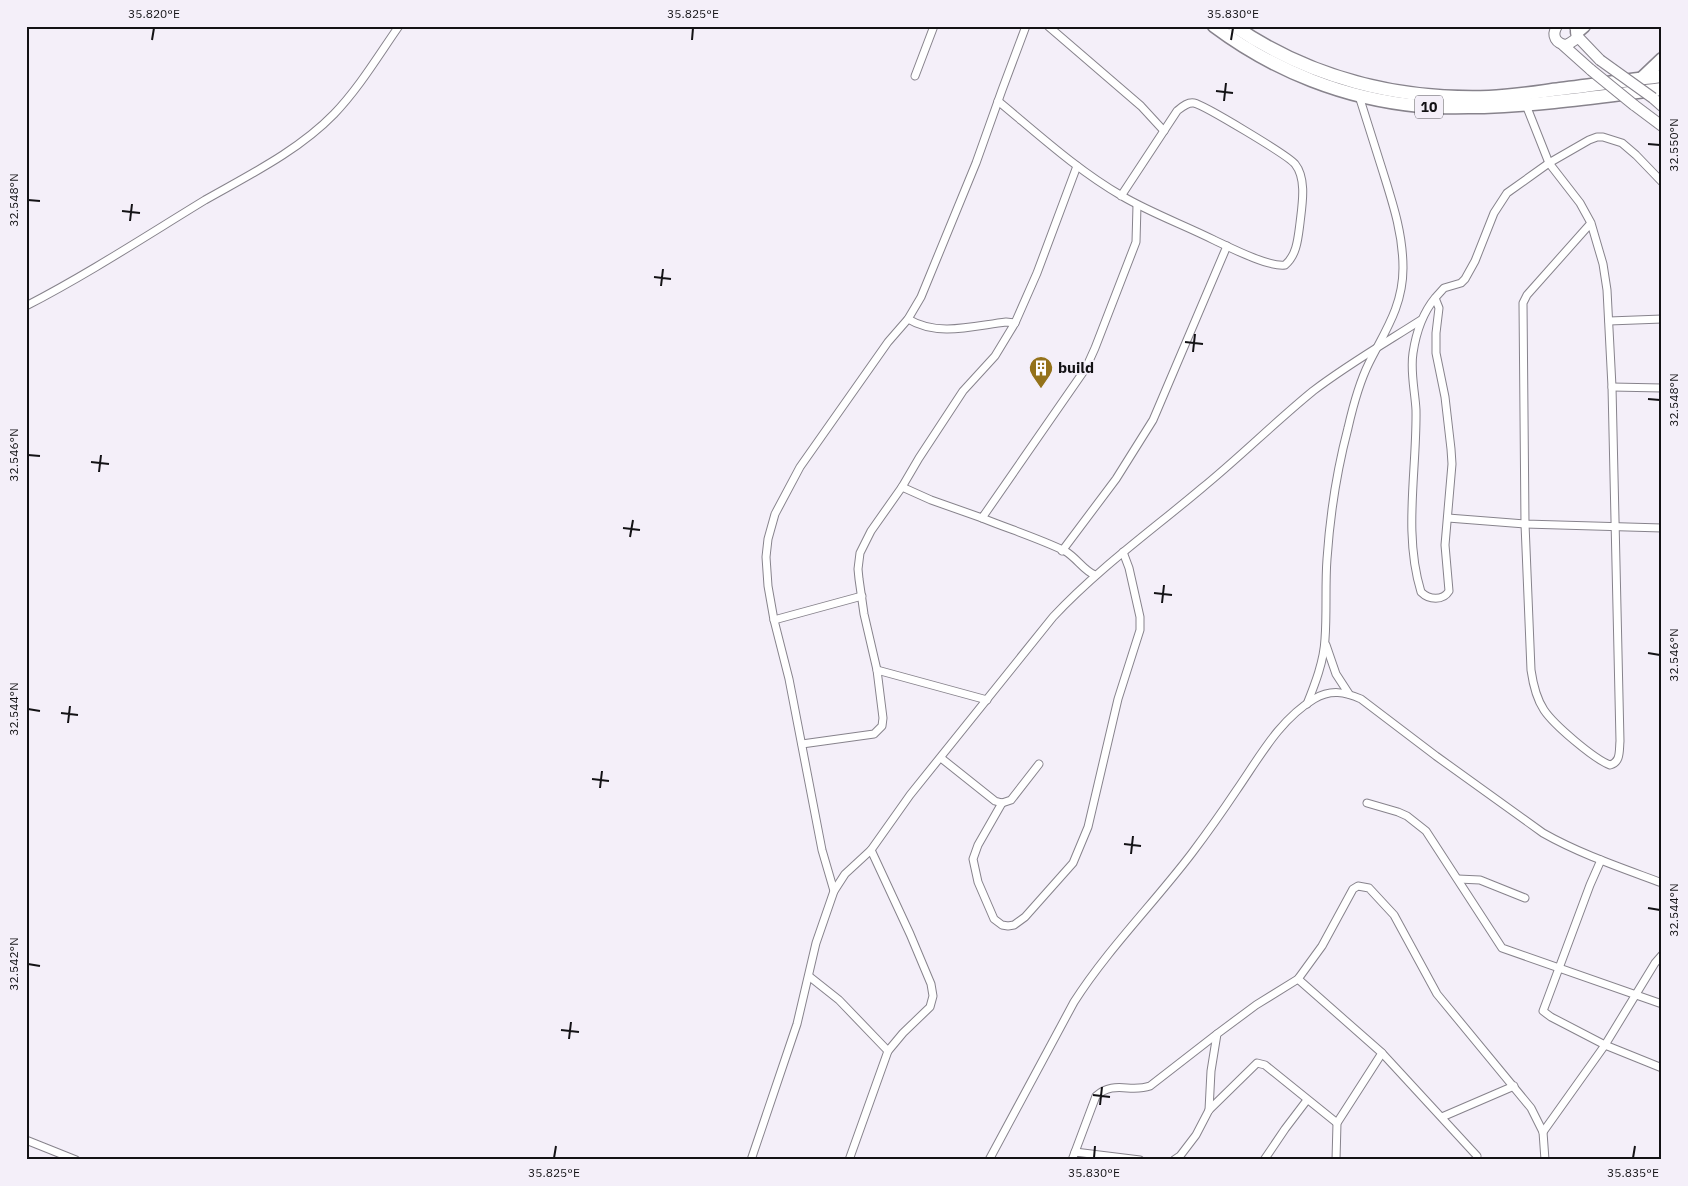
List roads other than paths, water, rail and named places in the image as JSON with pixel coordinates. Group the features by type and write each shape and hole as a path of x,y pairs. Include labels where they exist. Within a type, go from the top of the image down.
{"highway":[{"name":"10","path":"1214,26 1229,38 1275,65 1323,85 1359,96 1420,106 1459,108 1526,105 1662,89"},
{"name":"10","path":"1234,26 1290,58 1339,78 1367,86 1423,95 1460,98 1512,96 1662,76"},
{"path":"1642,79 1662,59"}],"street":[{"path":"26,306 117,255 254,172 314,132 348,98 399,26"},
{"path":"915,76 934,26"},
{"path":"834,891 822,850 789,679 774,620 768,586 766,557 768,539 775,514 800,466 888,342 908,318 921,297 976,163 1026,26"},
{"path":"1048,26 1141,106 1164,131"},
{"path":"1546,26 1559,42 1591,70 1662,126"},
{"path":"1556,26 1554,31 1559,42"},
{"path":"1559,42 1570,44 1578,30 1600,60 1662,106"},
{"path":"1306,704 1320,666 1325,640 1327,559 1340,463 1356,396 1368,364 1392,320 1399,296 1403,271 1398,221 1359,96"},
{"path":"998,101 1077,166 1121,196 1137,205 1228,246 1279,266 1289,262 1296,247 1302,203 1301,180 1295,164 1216,114 1194,103 1182,106 1121,196"},
{"path":"1526,105 1549,163 1580,203 1591,223 1603,264 1607,290 1612,387 1620,752 1614,764 1610,765 1585,748 1553,720 1545,711 1536,692 1531,670 1525,524 1523,303 1527,295 1591,223"},
{"path":"1435,298 1439,308 1436,352 1445,397 1452,464 1445,545 1449,591 1444,597 1423,595 1419,588 1412,530 1416,410 1412,360 1421,320 1435,298 1444,288 1461,283 1465,279 1475,261 1494,213 1507,193 1549,163 1589,140 1603,137 1622,143 1636,154 1662,182"},
{"path":"802,744 863,736 878,732 882,726 884,718 877,670 864,614 858,569 860,553 871,531 902,487 963,391 994,356 1015,323 1037,274 1077,166"},
{"path":"982,518 1086,368 1136,242 1138,233 1137,205"},
{"path":"1062,550 1116,478 1153,420 1228,246"},
{"path":"908,318 921,325 944,329 1006,322 1015,323"},
{"path":"1609,320 1662,319"},
{"path":"751,1160 797,1024 810,977 816,943 834,891 845,874 871,850 910,795 1053,617 1095,575 1220,473 1260,436 1315,390 1378,346 1421,320"},
{"path":"1612,387 1662,388"},
{"path":"902,487 1062,550 1074,557 1089,573 1095,575"},
{"path":"1448,518 1525,524 1662,528"},
{"path":"1002,803 978,844 973,859 978,882 994,919 1002,925 1008,926 1014,925 1025,917 1073,863 1088,827 1118,699 1132,658 1141,623 1129,568 1123,552"},
{"path":"774,620 862,596"},
{"path":"1325,640 1334,668 1349,694"},
{"path":"877,670 987,700"},
{"path":"989,1160 1074,1002 1088,980 1192,853 1273,737 1306,704 1327,693 1349,694 1361,699 1543,833 1575,849 1662,883"},
{"path":"941,758 995,801 1002,803 1011,800 1039,764"},
{"path":"1367,803 1398,812 1417,823 1426,831 1502,948 1662,1004"},
{"path":"849,1160 888,1051 930,1007 933,993 910,934 871,850"},
{"path":"1602,860 1558,968 1543,1011 1551,1017 1605,1044 1662,1068"},
{"path":"1458,879 1480,880 1524,898"},
{"path":"1072,1160 1096,1096 1103,1090 1110,1088 1150,1086 1256,1004 1298,979 1322,946 1353,889 1358,886 1369,888 1394,915 1437,994 1531,1108 1543,1132 1545,1160"},
{"path":"1543,1132 1605,1044 1655,963 1662,955"},
{"path":"810,977 840,1000 888,1051"},
{"path":"1298,979 1382,1053 1477,1156"},
{"path":"1209,1110 1211,1071 1217,1034"},
{"path":"1336,1160 1337,1123 1382,1053"},
{"path":"1174,1160 1180,1156 1196,1135 1209,1110 1257,1063 1265,1065 1337,1123"},
{"path":"1442,1117 1514,1086"},
{"path":"1264,1160 1308,1100"},
{"path":"26,1140 76,1160"},
{"path":"1075,1152 1140,1160"}],"place":[{"name":"build","path":"1041,389"}]}
